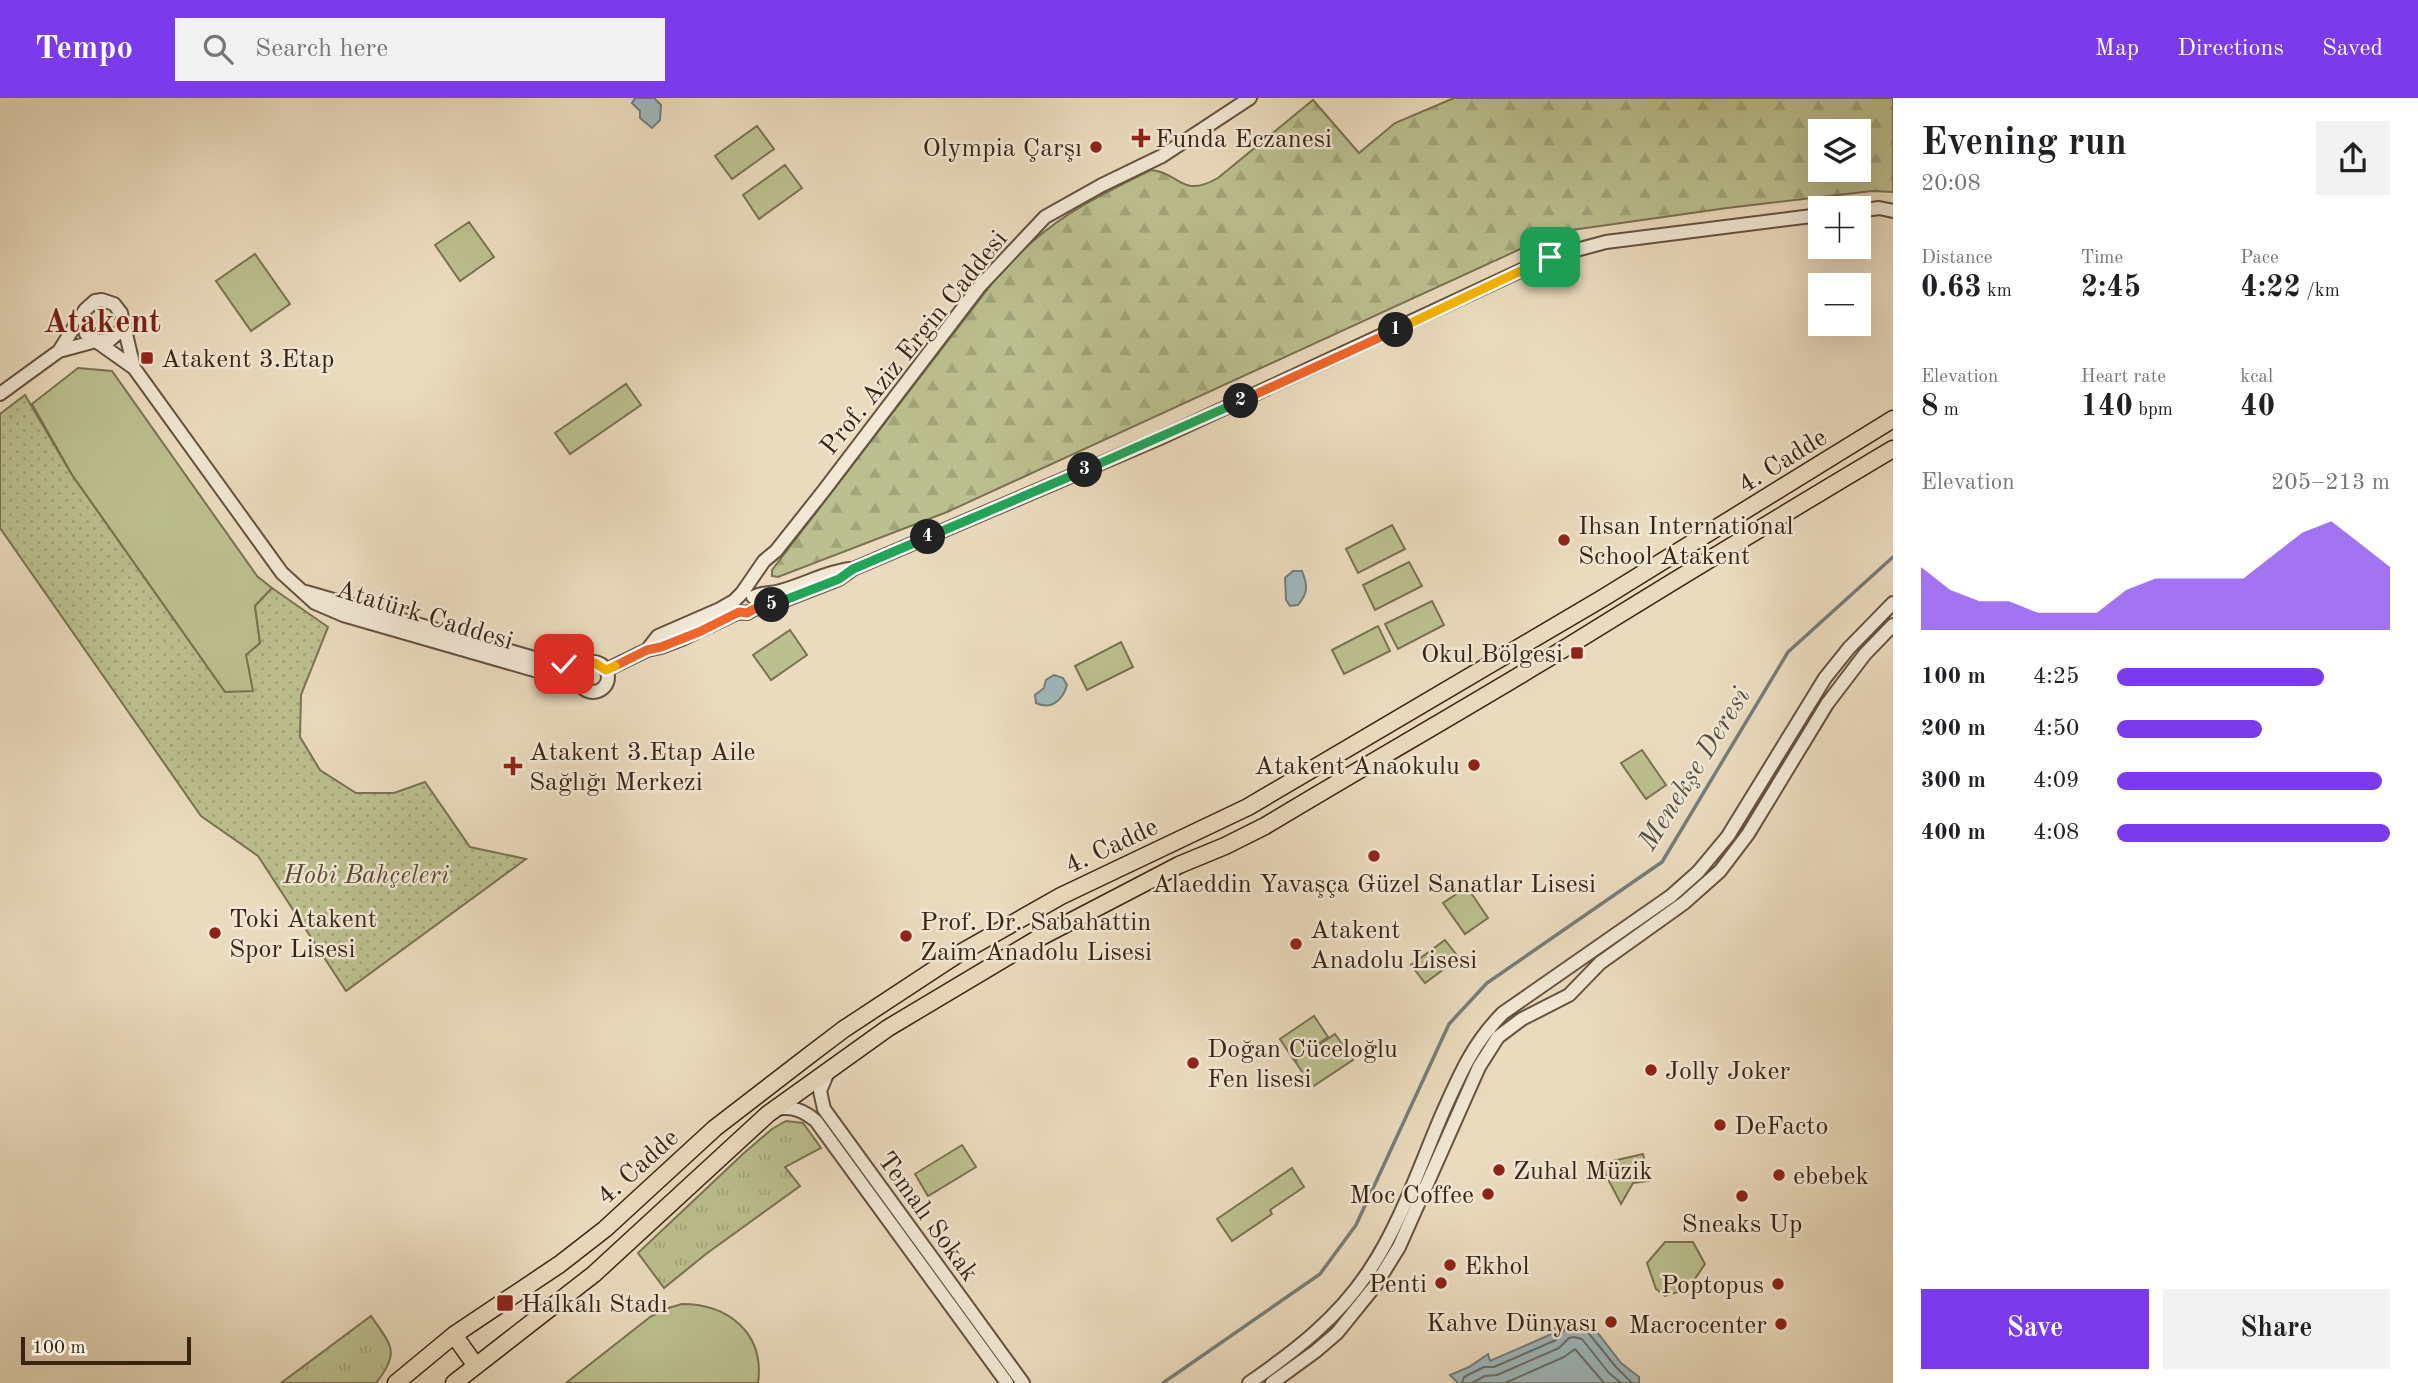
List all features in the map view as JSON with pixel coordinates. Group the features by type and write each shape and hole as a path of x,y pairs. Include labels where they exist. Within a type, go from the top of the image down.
{"main road":[{"name":"4. Cadde","path":"404,1380 454,1335 596,1236 715,1128 811,1054 844,1029 955,956 1061,896 1248,807 1603,597 1893,419"},
{"name":"4. Cadde","path":"454,1383 593,1275 729,1148 775,1109 888,1028 1017,950 1180,865 1265,826 1893,449"},
{"path":"454,1335 476,1366"}],"street":[{"name":"Prof. Aziz Ergin Caddesi","path":"746,601 770,566 776,551 979,287 1045,217 1162,156 1250,98"},
{"path":"1871,209 1893,211"},
{"path":"606,670 647,650 682,639 763,593 779,592 835,571 853,569 1158,439 1550,257 1606,242 1808,217"},
{"path":"0,394 59,351 85,310 95,301 108,301 121,313 134,368"},
{"path":"82,316 83,329 91,338 134,368"},
{"path":"59,351 116,337 123,325"},
{"name":"Atatürk Caddesi","path":"134,368 282,573 302,591 579,683"},
{"path":"1249,1383 1304,1344 1350,1297 1369,1272 1396,1219 1474,1046 1503,1013 1671,895 1714,855 1825,677 1893,603"},
{"path":"1272,1383 1337,1333 1375,1286 1399,1247 1490,1047 1510,1027 1569,995 1600,963 1684,903 1720,871 1748,834 1827,704 1865,654 1893,625"},
{"name":"Atatürk Caddesi","path":"481,649 582,667"},
{"path":"595,663 606,670 607,681 598,691 585,690 579,683 578,674 582,667 595,663"},
{"path":"1562,972 1575,970 1583,980"},
{"path":"1545,983 1541,993 1545,1000 1552,1004"},
{"name":"Temalı Sokak","path":"830,1069 820,1091 824,1109 1023,1383"},
{"path":"775,1109 792,1108 806,1112 816,1121 1007,1383"}],"green space":[{"path":"1454,98 1893,98 1893,192 1808,196 1808,199 1572,230 1540,240 947,512 778,577 772,576 772,570 1000,273 1052,226 1107,192 1151,170 1169,175 1188,185 1206,184 1218,178 1313,100 1359,153 1395,123"},
{"path":"757,126 774,149 732,179 715,156"},
{"path":"785,165 802,188 759,219 743,195"},
{"path":"469,222 494,257 460,281 435,245"},
{"path":"255,254 290,304 251,331 216,281"},
{"path":"78,368 112,371 257,576 272,588 255,606 260,643 253,692 225,692 72,475 32,404"},
{"path":"626,384 641,405 570,454 555,433"},
{"name":"Hobi Bahçeleri","path":"25,395 72,475 225,692 253,691 246,655 260,643 255,606 272,588 328,627 301,695 300,737 320,770 356,793 394,793 425,782 470,847 526,859 346,991 258,856 201,816 0,528 0,414"},
{"path":"1392,525 1405,549 1358,573 1346,549"},
{"path":"1409,562 1422,586 1375,610 1363,585"},
{"path":"1432,601 1444,625 1398,649 1385,624"},
{"path":"1378,626 1390,651 1344,674 1332,650"},
{"path":"790,630 807,655 771,680 753,655"},
{"path":"1121,642 1133,667 1087,690 1075,666"},
{"path":"1642,750 1666,785 1646,799 1621,763"},
{"path":"1467,887 1488,918 1465,934 1443,903"},
{"path":"1445,940 1459,958 1425,983 1411,965"},
{"path":"1314,1016 1328,1037 1294,1060 1280,1039"},
{"path":"1335,1034 1353,1060 1312,1087 1295,1061"},
{"path":"786,1121 803,1123 821,1148 785,1167 800,1186 664,1288 638,1253 744,1153 772,1129"},
{"path":"962,1145 976,1167 928,1196 915,1174"},
{"path":"1643,1154 1649,1181 1633,1183 1621,1204 1600,1164"},
{"path":"1292,1168 1304,1187 1270,1210 1272,1214 1232,1241 1217,1219"},
{"path":"1665,1242 1693,1242 1705,1264 1688,1289 1665,1296 1656,1289 1647,1263"},
{"path":"682,1304 714,1309 740,1325 756,1350 758,1383 566,1383 650,1317"},
{"path":"371,1316 388,1342 391,1356 389,1364 376,1383 281,1383"}],"water":[{"path":"635,98 654,98 661,105 660,120 652,128 640,118 640,111 632,103"},
{"path":"1293,571 1302,571 1306,589 1298,605 1290,606 1286,600 1285,578"},
{"path":"1054,675 1063,678 1067,685 1063,695 1052,705 1036,703 1035,695 1044,688 1046,680"},
{"path":"1562,1322 1590,1323 1621,1363 1639,1377 1639,1383 1458,1383 1450,1375 1469,1367 1488,1354 1490,1361 1554,1333 1553,1330"}],"waterway":[{"name":"Menekşe Deresi","path":"1163,1383 1320,1274 1356,1225 1449,1024 1487,983 1662,862 1788,652 1893,557"}],"place":[{"name":"Funda Eczanesi","path":"1141,138"},
{"name":"Olympia Çarşı","path":"1096,147"},
{"name":"Atakent 3.Etap","path":"147,358"},
{"name":"Ihsan International School Atakent","path":"1564,540"},
{"name":"Okul Bölgesi","path":"1577,653"},
{"name":"Atakent Anaokulu","path":"1474,765"},
{"name":"Atakent 3.Etap Aile Sağlığı Merkezi","path":"513,766"},
{"name":"Alaeddin Yavaşça Güzel Sanatlar Lisesi","path":"1374,856"},
{"name":"Toki Atakent Spor Lisesi","path":"215,933"},
{"name":"Prof. Dr. Sabahattin Zaim Anadolu Lisesi","path":"906,936"},
{"name":"Atakent Anadolu Lisesi","path":"1296,944"},
{"name":"Doğan Cüceloğlu Fen lisesi","path":"1193,1063"},
{"name":"Jolly Joker","path":"1651,1070"},
{"name":"DeFacto","path":"1720,1125"},
{"name":"Zuhal Müzik","path":"1499,1170"},
{"name":"ebebek","path":"1779,1175"},
{"name":"Moc Coffee","path":"1488,1194"},
{"name":"Sneaks Up","path":"1742,1196"},
{"name":"Ekhol","path":"1450,1265"},
{"name":"Penti","path":"1441,1283"},
{"name":"Poptopus","path":"1778,1284"},
{"name":"Halkalı Stadı","path":"505,1303"},
{"name":"Kahve Dünyası","path":"1611,1322"},
{"name":"Macrocenter","path":"1781,1324"}],"district":[{"name":"Atakent","path":"102,320"}],"route":[{"path":"564,664 582,667 595,663 606,670 647,650 716,625 739,612 751,612 839,579 853,569 1158,439 1550,257"}]}
